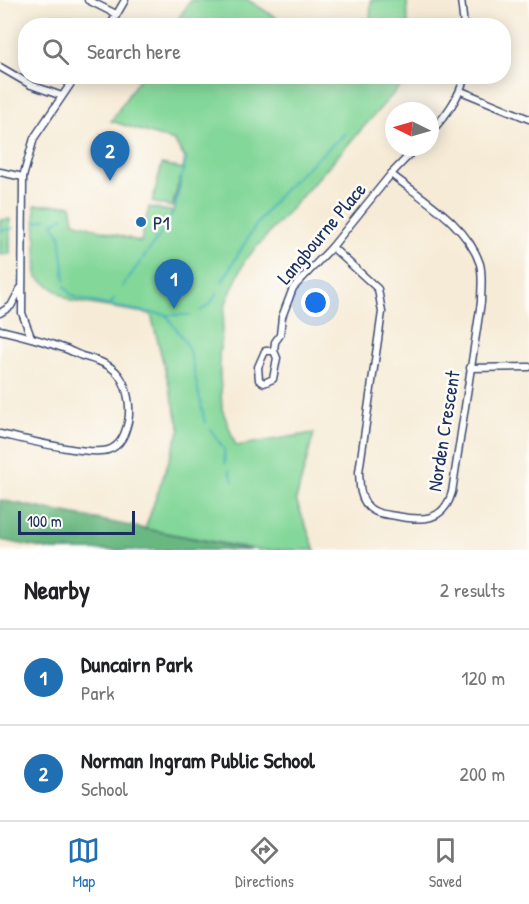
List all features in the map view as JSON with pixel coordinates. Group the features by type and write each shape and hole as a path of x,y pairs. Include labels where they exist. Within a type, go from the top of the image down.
{"street":[{"path":"88,0 116,14"},
{"path":"114,18 125,0"},
{"path":"461,0 463,18"},
{"path":"0,67 18,77"},
{"path":"30,84 62,96"},
{"path":"31,337 22,313 23,177 34,138 70,84"},
{"path":"439,123 453,107 463,84"},
{"path":"461,91 529,118"},
{"name":"Langbourne Place","path":"274,351 265,351 258,367 259,380 264,383 273,379 277,358 274,351 275,342 280,335 282,317 293,288 332,247 408,156"},
{"path":"0,172 23,177"},
{"name":"Norden Crescent","path":"332,247 378,289 382,312 359,472 360,490 366,505 378,513 413,520 432,518 447,504 452,492 481,302 479,263 471,245 454,225 391,174"},
{"path":"0,313 11,306 21,288"},
{"path":"0,330 31,337 95,359 117,373 127,394 129,417 127,430 119,443 109,450 81,450 0,434"},
{"path":"470,368 529,367"}],"green space":[{"path":"191,0 248,0 277,18 179,18"},
{"path":"371,0 407,0 408,18 370,18"},
{"path":"136,84 401,84 245,260 225,305 219,356 222,409 236,446 314,433 296,500 315,550 259,550 145,529 180,429 151,314 71,301 37,277 35,205 71,205 74,222 141,242 149,207 173,212 180,178 172,207 152,202 162,164 183,169 185,158 174,141 111,121"},
{"path":"10,219 10,254 0,255 0,220"},
{"path":"0,500 251,550 52,550 0,540"}],"waterway":[{"path":"222,282 252,232 280,194 346,133"},
{"path":"175,209 186,157"},
{"path":"122,287 160,235 173,212"},
{"path":"64,217 53,223 60,235 65,280"},
{"path":"36,222 46,219"},
{"path":"0,231 13,228"},
{"path":"65,286 71,295 110,306 166,315 190,315"},
{"path":"200,311 210,304 217,293"},
{"path":"110,306 114,299"},
{"path":"166,315 185,341 191,357 205,423"},
{"path":"211,430 224,449 225,463"},
{"path":"229,471 233,481"}],"place":[{"name":"Norman Ingram Public School","path":"110,181"},
{"name":"P1","path":"141,222"},
{"name":"Duncairn Park","path":"174,309"}]}
